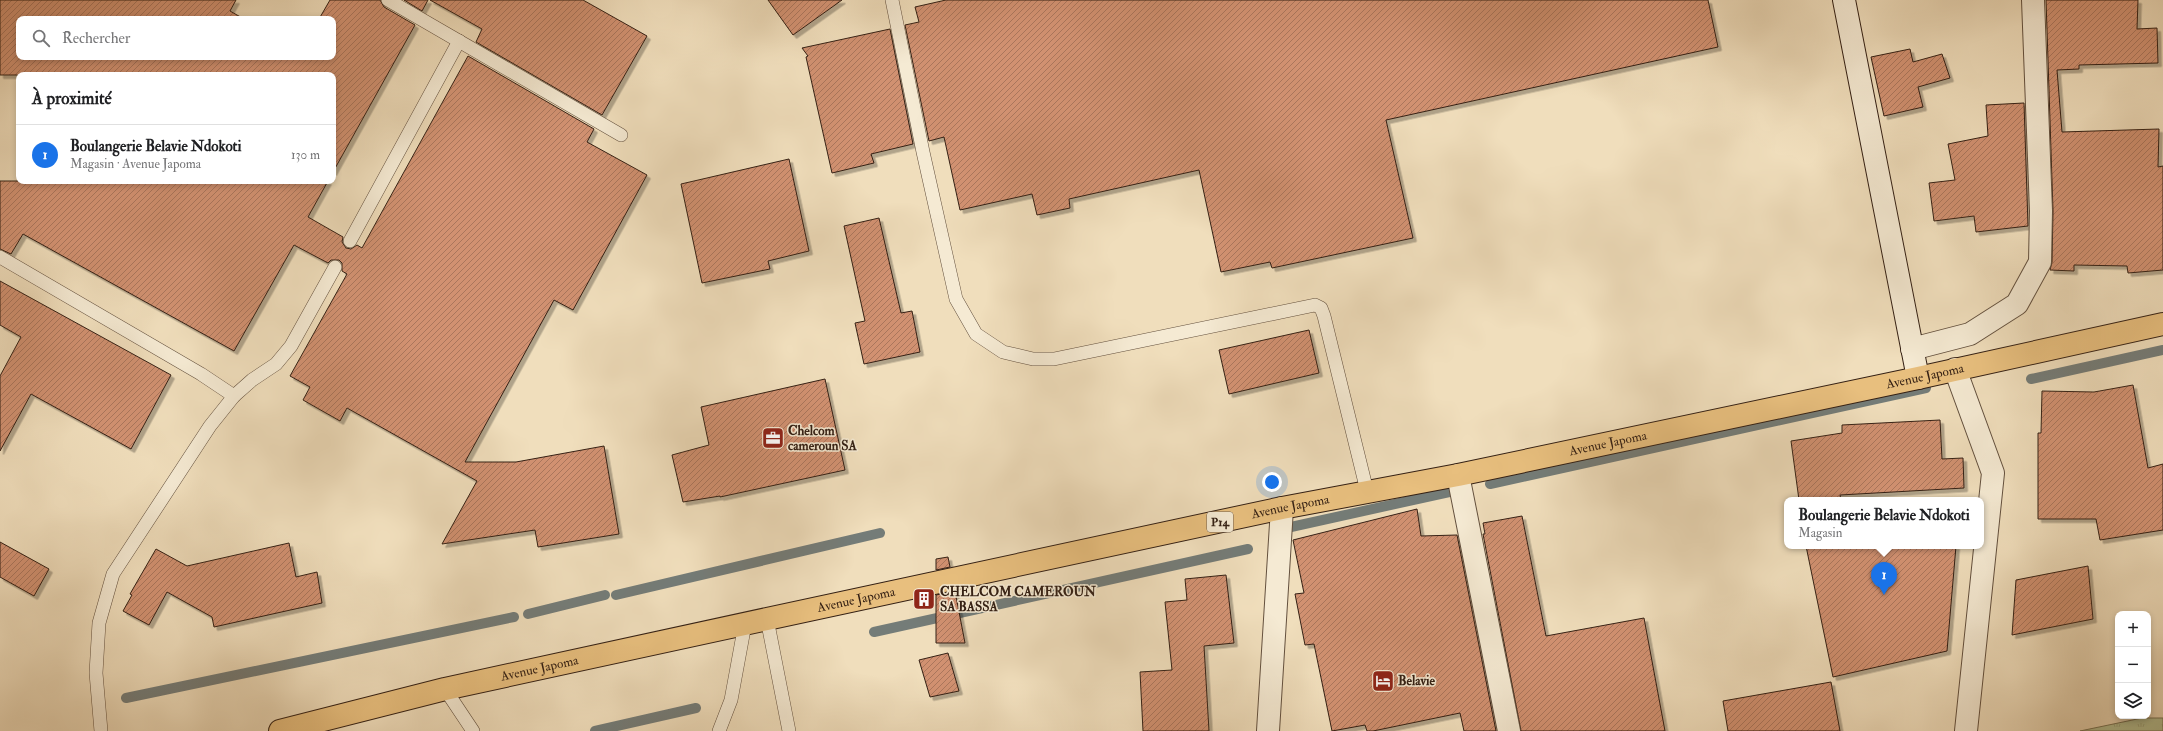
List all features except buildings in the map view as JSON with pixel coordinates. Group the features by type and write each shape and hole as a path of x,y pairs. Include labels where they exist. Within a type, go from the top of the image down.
{"main road":[{"name":"Avenue Japoma","path":"280,731 445,689 767,619 1282,508 1458,475 1918,378 2163,324"}],"street":[{"path":"1844,0 1918,378"},
{"path":"1912,348 1970,334 2017,304 2040,262 2041,211 2033,0"},
{"path":"1955,369 1993,473 1966,731"},
{"path":"1458,475 1509,731"},
{"path":"1268,731 1282,508"}],"lane":[{"path":"388,0 621,135"},
{"path":"892,0 923,152 956,300 976,334 1002,352 1033,359 1054,359 1315,305 1321,308 1324,316 1367,491"},
{"path":"350,241 459,41"},
{"path":"0,257 201,374 234,396"},
{"path":"101,731 96,673 99,623 113,574 210,426 234,396 252,380 276,364 291,346 335,268"},
{"path":"767,619 789,731"},
{"path":"719,731 731,700 745,624"},
{"path":"445,689 473,731"}],"green space":[{"path":"2163,718 2163,731 2080,731 2137,719"}],"waterway":[{"path":"2031,379 2163,350"},
{"path":"1490,484 1926,388"},
{"path":"1291,527 1463,489"},
{"path":"616,595 880,533"},
{"path":"874,632 1248,549"},
{"path":"528,614 605,595"},
{"path":"126,698 514,617"},
{"path":"595,731 696,708"}],"place":[{"name":"Chelcom cameroun SA","path":"773,438"},
{"name":"Boulangerie Belavie Ndokoti","path":"1884,595"},
{"name":"CHELCOM CAMEROUN SA BASSA","path":"924,599"},
{"name":"Belavie","path":"1383,681"}]}
